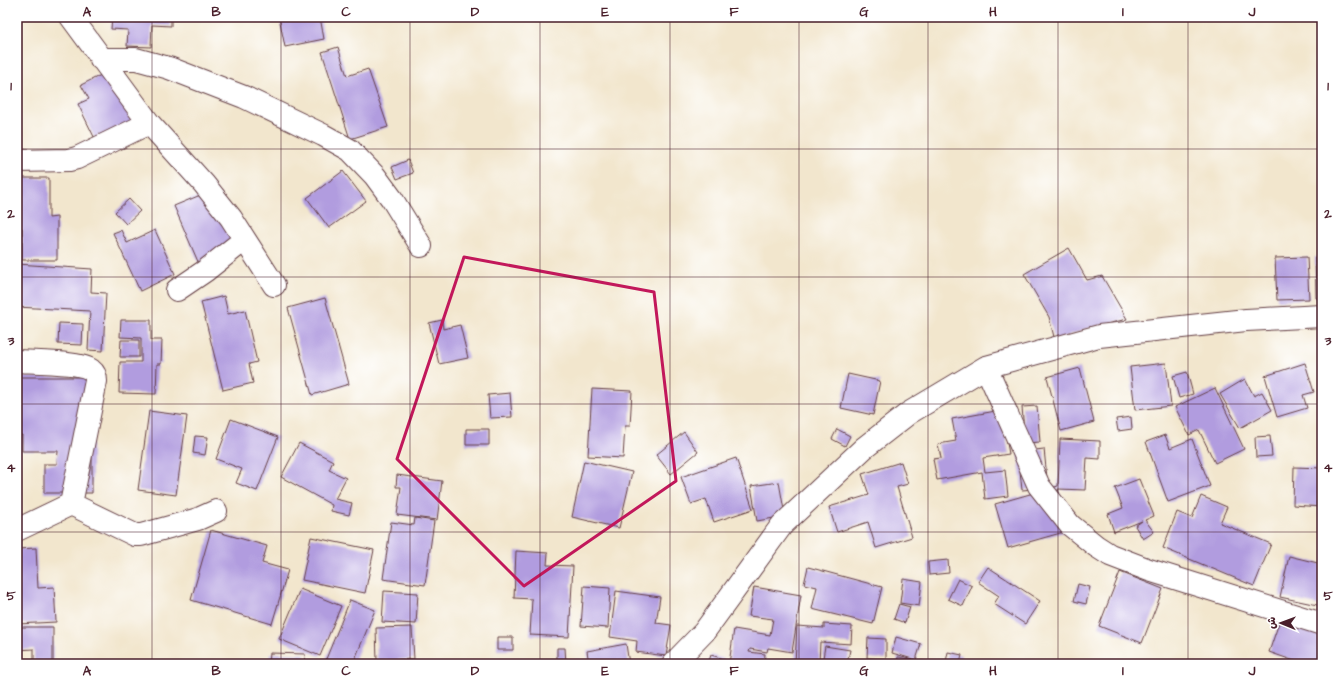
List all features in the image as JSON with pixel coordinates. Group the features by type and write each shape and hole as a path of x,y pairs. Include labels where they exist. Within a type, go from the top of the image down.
{"street":[{"path":"70,17 149,123 204,184 231,218 274,285"},
{"path":"101,59 136,59 169,68 264,107 323,135 350,150 375,176 392,199 421,246"},
{"path":"17,161 69,160 77,158 149,123"},
{"path":"177,290 205,271 244,240"},
{"path":"673,664 704,632 782,525 864,448 909,413 986,367 1099,336 1246,320 1322,316"},
{"path":"17,361 79,365 90,369 95,374 96,381 71,504"},
{"path":"986,367 1039,486 1070,525 1096,546 1110,555 1149,570 1322,624"},
{"path":"71,504 135,535 178,525 198,519 216,511"},
{"path":"17,530 71,504"}],"highlighted area":[{"path":"464,257 654,292 676,481 524,586 397,459"}],"building":[{"path":"112,17 171,17 171,26 152,25 151,47 127,46 128,30 111,29"},
{"path":"279,17 320,17 324,39 285,47"},
{"path":"338,47 347,76 368,69 388,127 350,139 322,52"},
{"path":"113,69 143,129 97,143 78,104 89,99 81,85"},
{"path":"408,160 413,173 397,179 392,167"},
{"path":"343,171 366,201 329,228 307,198"},
{"path":"17,178 49,178 49,218 57,217 57,260 22,260 22,228 17,228"},
{"path":"215,189 240,247 199,264 174,206"},
{"path":"129,199 140,211 126,224 115,212"},
{"path":"121,230 127,243 155,230 175,274 140,291 113,233"},
{"path":"1069,248 1087,280 1102,276 1127,319 1082,330 1055,341 1049,317 1024,274"},
{"path":"1307,257 1309,299 1277,300 1275,258"},
{"path":"1315,257 1322,257 1322,298 1316,298"},
{"path":"17,264 92,269 91,292 106,293 103,351 88,350 90,311 17,307"},
{"path":"224,296 228,314 245,310 257,362 249,364 253,383 223,390 201,302"},
{"path":"325,298 349,384 312,395 288,308"},
{"path":"121,320 151,320 151,340 162,340 161,364 157,364 156,394 119,393 120,362 141,362 141,338 120,337"},
{"path":"442,320 443,329 460,325 468,358 439,364 429,323"},
{"path":"59,323 83,324 82,345 58,344"},
{"path":"121,340 139,340 139,357 120,357"},
{"path":"1166,363 1171,406 1135,410 1130,367"},
{"path":"1305,363 1314,392 1303,395 1307,408 1277,417 1265,376"},
{"path":"1080,368 1094,422 1061,431 1047,377"},
{"path":"1187,372 1193,394 1179,398 1173,376"},
{"path":"848,374 880,381 873,415 841,408"},
{"path":"17,377 92,377 92,493 44,493 44,464 57,464 58,451 22,451 22,435 17,435"},
{"path":"1245,379 1254,396 1262,392 1272,410 1240,428 1220,394"},
{"path":"1215,388 1244,449 1215,463 1199,430 1189,435 1175,407"},
{"path":"592,389 632,391 630,426 625,426 623,458 588,456"},
{"path":"510,393 512,417 490,418 488,395"},
{"path":"1037,406 1040,442 1025,443 1022,407"},
{"path":"1001,410 1009,454 983,458 985,472 1005,470 1008,496 985,499 982,472 937,480 933,459 941,458 938,444 956,441 952,419"},
{"path":"149,411 187,416 176,495 138,490"},
{"path":"1131,417 1132,429 1118,431 1116,419"},
{"path":"231,419 278,437 257,491 236,483 242,469 216,459"},
{"path":"466,429 489,429 489,445 466,445"},
{"path":"837,429 850,436 845,446 832,439"},
{"path":"684,432 698,452 671,474 656,455"},
{"path":"1165,435 1170,448 1192,439 1210,486 1168,502 1146,442"},
{"path":"195,436 208,437 205,455 193,453"},
{"path":"1270,436 1272,456 1256,457 1255,437"},
{"path":"1060,439 1100,441 1100,459 1087,458 1085,490 1058,489 1071,530 1008,548 995,504 1058,486"},
{"path":"299,443 333,461 329,470 346,478 335,499 352,503 349,515 331,511 332,505 281,477"},
{"path":"1044,449 1048,488 1022,490 1018,452"},
{"path":"17,456 19,456 19,498 17,498"},
{"path":"736,458 753,509 714,522 706,499 691,504 681,477"},
{"path":"584,461 632,472 619,528 572,517"},
{"path":"901,462 908,484 897,487 912,537 876,548 868,522 837,532 829,507 869,495 862,474"},
{"path":"1294,467 1322,468 1322,507 1293,505"},
{"path":"397,475 442,481 437,520 397,515 401,487 396,487"},
{"path":"1139,479 1154,516 1145,520 1154,532 1143,539 1135,526 1142,521 1114,532 1108,514 1123,508 1115,488"},
{"path":"779,482 785,516 757,521 751,486"},
{"path":"1201,496 1227,507 1220,523 1271,544 1254,586 1163,548 1177,512 1192,518"},
{"path":"415,518 434,521 425,585 383,579 391,522 414,525"},
{"path":"211,530 267,546 262,563 288,570 272,624 191,600"},
{"path":"311,537 374,550 365,593 302,580"},
{"path":"36,548 38,588 54,587 56,622 17,624 17,549"},
{"path":"516,551 548,553 547,565 573,566 569,637 530,635 532,599 514,598"},
{"path":"1289,556 1322,564 1322,606 1280,597"},
{"path":"948,560 949,573 929,575 928,562"},
{"path":"808,567 882,587 873,624 812,609 817,587 804,584"},
{"path":"988,567 1040,601 1025,624 994,604 999,596 978,582"},
{"path":"1120,572 1163,589 1142,643 1099,626"},
{"path":"903,579 922,582 919,606 900,603"},
{"path":"958,579 972,586 963,606 948,599"},
{"path":"1078,584 1090,587 1086,604 1074,601"},
{"path":"584,586 610,588 608,628 581,626"},
{"path":"754,587 801,595 792,652 768,648 767,652 750,649 749,652 765,654 764,664 729,664 734,629 770,635 773,619 749,616"},
{"path":"300,589 341,606 320,656 279,639"},
{"path":"384,591 418,593 416,624 382,622"},
{"path":"616,591 660,597 656,623 671,625 666,656 636,652 637,641 610,637"},
{"path":"350,600 375,610 353,664 340,664 326,659"},
{"path":"899,604 910,607 905,623 894,619"},
{"path":"1282,614 1322,625 1322,660 1319,659 1317,664 1303,664 1269,652"},
{"path":"824,624 852,626 851,644 820,642 819,664 795,664 797,626 824,628"},
{"path":"17,627 53,627 53,664 34,664 34,649 17,650"},
{"path":"412,627 414,659 377,661 376,628"},
{"path":"497,637 513,637 513,650 497,650"},
{"path":"896,637 921,644 916,660 892,653"},
{"path":"868,638 886,639 886,659 867,658"},
{"path":"626,644 629,664 589,664 587,651"},
{"path":"825,646 850,650 847,664 822,664"},
{"path":"557,648 565,648 566,664 557,664"},
{"path":"948,652 962,655 960,664 946,662"},
{"path":"270,653 305,654 304,664 269,664"},
{"path":"711,655 724,659 723,664 708,664"},
{"path":"898,657 933,663 933,664 897,664"},
{"path":"580,659 581,664 568,664 568,661"}]}
